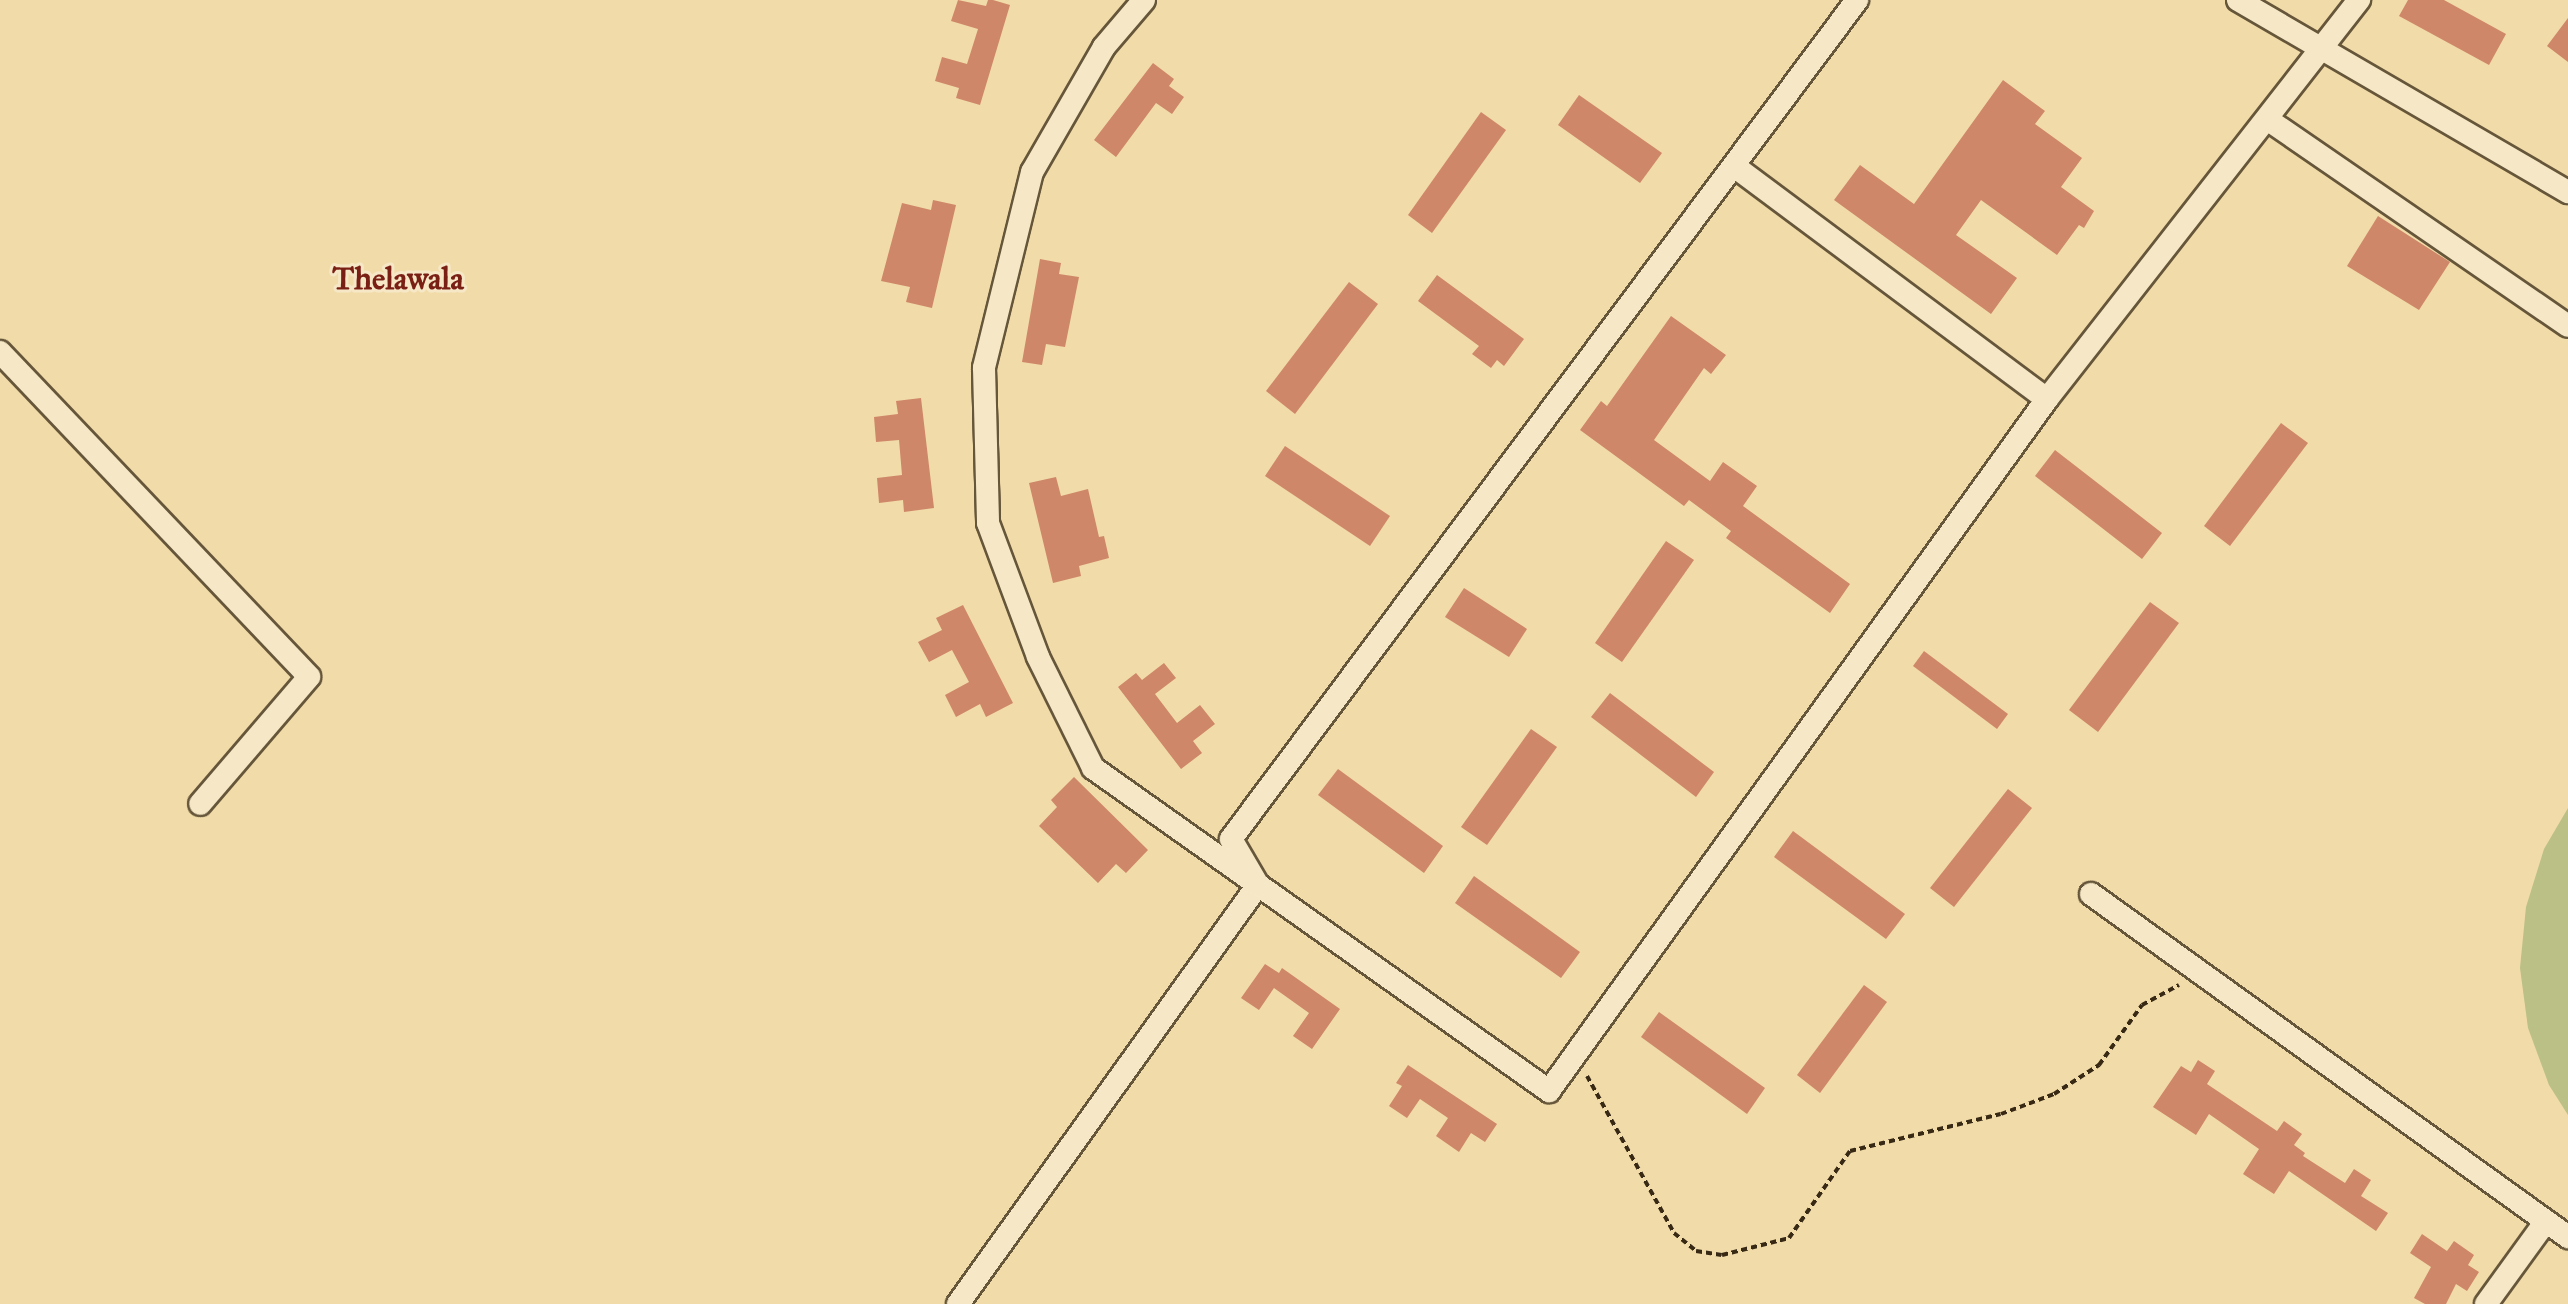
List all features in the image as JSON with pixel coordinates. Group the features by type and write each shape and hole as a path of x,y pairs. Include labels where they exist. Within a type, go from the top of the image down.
{"street":[{"path":"1144,0 1104,47 1032,172 984,368 988,523 1038,657 1093,768 1549,1091 2047,399 2359,0"},
{"path":"1258,885 1231,839 1857,0"},
{"path":"2238,0 2568,192"},
{"path":"2267,119 2568,326"},
{"path":"1734,166 2047,399"},
{"path":"0,352 309,677 200,804"},
{"path":"958,1304 1258,885"},
{"path":"2091,894 2568,1237"},
{"path":"2486,1304 2546,1221"}],"path":[{"path":"1576,1055 1674,1233 1696,1251 1722,1255 1789,1238 1850,1151 2001,1114 2054,1094 2099,1065 2142,1005 2203,975"}],"green space":[{"path":"2568,808 2568,1115 2549,1085 2528,1028 2520,968 2526,907 2544,849"}],"building":[{"path":"958,0 986,6 988,0 993,0 1010,5 980,105 956,98 959,88 935,81 942,57 967,64 978,29 951,21"},
{"path":"2408,0 2444,0 2506,34 2489,65 2399,16"},
{"path":"2568,18 2568,62 2547,46"},
{"path":"1153,63 1174,79 1169,86 1184,97 1172,114 1156,103 1116,157 1094,140"},
{"path":"2003,80 2045,111 2035,124 2082,158 2061,187 2094,211 2084,228 2079,225 2057,255 1981,200 1956,235 2017,278 1991,314 1834,200 1860,165 1914,204"},
{"path":"1579,95 1662,153 1640,183 1558,125"},
{"path":"1481,112 1506,130 1432,233 1408,215"},
{"path":"933,200 956,205 932,308 906,302 910,287 881,281 902,203 931,210"},
{"path":"2378,216 2450,262 2419,310 2347,266"},
{"path":"1040,259 1061,263 1059,274 1079,277 1065,347 1046,344 1042,365 1022,362"},
{"path":"1437,275 1524,339 1504,366 1497,360 1491,368 1472,354 1479,346 1418,301"},
{"path":"1349,282 1378,304 1295,414 1266,391"},
{"path":"1671,316 1726,355 1711,374 1704,368 1654,440 1710,481 1723,462 1757,486 1743,506 1850,584 1830,613 1726,538 1731,531 1689,500 1684,506 1580,430 1601,401 1607,406"},
{"path":"921,398 934,508 904,512 903,500 879,503 877,478 902,475 899,440 876,442 874,417 898,414 896,401"},
{"path":"2281,423 2308,443 2230,546 2204,526"},
{"path":"1285,446 1390,516 1370,546 1265,476"},
{"path":"2055,450 2162,533 2142,559 2035,476"},
{"path":"1056,477 1061,496 1088,489 1099,537 1104,536 1109,558 1079,566 1081,576 1053,583 1029,483"},
{"path":"1666,541 1694,560 1622,662 1595,643"},
{"path":"1464,588 1527,629 1509,657 1445,617"},
{"path":"2150,602 2179,623 2098,732 2069,710"},
{"path":"963,605 1013,703 986,717 980,704 956,717 945,695 969,682 952,650 929,662 918,642 942,630 936,618"},
{"path":"1924,651 2008,714 1997,729 1913,666"},
{"path":"1164,663 1176,678 1155,694 1177,723 1200,705 1215,724 1193,741 1202,753 1181,769 1118,687 1136,673 1142,680"},
{"path":"1610,693 1714,772 1696,797 1591,717"},
{"path":"1531,729 1557,747 1487,845 1461,827"},
{"path":"1338,769 1443,846 1424,873 1318,795"},
{"path":"1074,777 1148,850 1126,873 1116,864 1098,883 1039,826 1057,807 1051,800"},
{"path":"2008,789 2032,808 1954,907 1930,888"},
{"path":"1793,831 1905,914 1886,939 1774,857"},
{"path":"1474,876 1580,952 1561,978 1455,903"},
{"path":"1265,964 1279,973 1282,968 1340,1009 1312,1049 1293,1036 1309,1013 1274,988 1259,1010 1241,998"},
{"path":"1864,985 1887,1002 1820,1093 1797,1075"},
{"path":"1659,1012 1765,1088 1747,1114 1641,1037"},
{"path":"2198,1060 2215,1071 2207,1084 2277,1131 2284,1121 2302,1134 2294,1145 2305,1153 2303,1156 2345,1183 2354,1169 2371,1180 2361,1196 2388,1213 2376,1231 2289,1171 2274,1194 2243,1174 2259,1149 2209,1114 2196,1135 2153,1107 2181,1066 2191,1072"},
{"path":"1408,1065 1497,1124 1485,1142 1471,1133 1459,1152 1436,1136 1448,1118 1420,1099 1407,1118 1389,1106 1402,1086 1396,1083"},
{"path":"2422,1234 2447,1251 2454,1241 2474,1255 2468,1265 2479,1272 2467,1291 2456,1284 2446,1304 2425,1304 2414,1298 2431,1267 2410,1253"}],"district":[{"name":"Thelawala","path":"398,279"}]}
